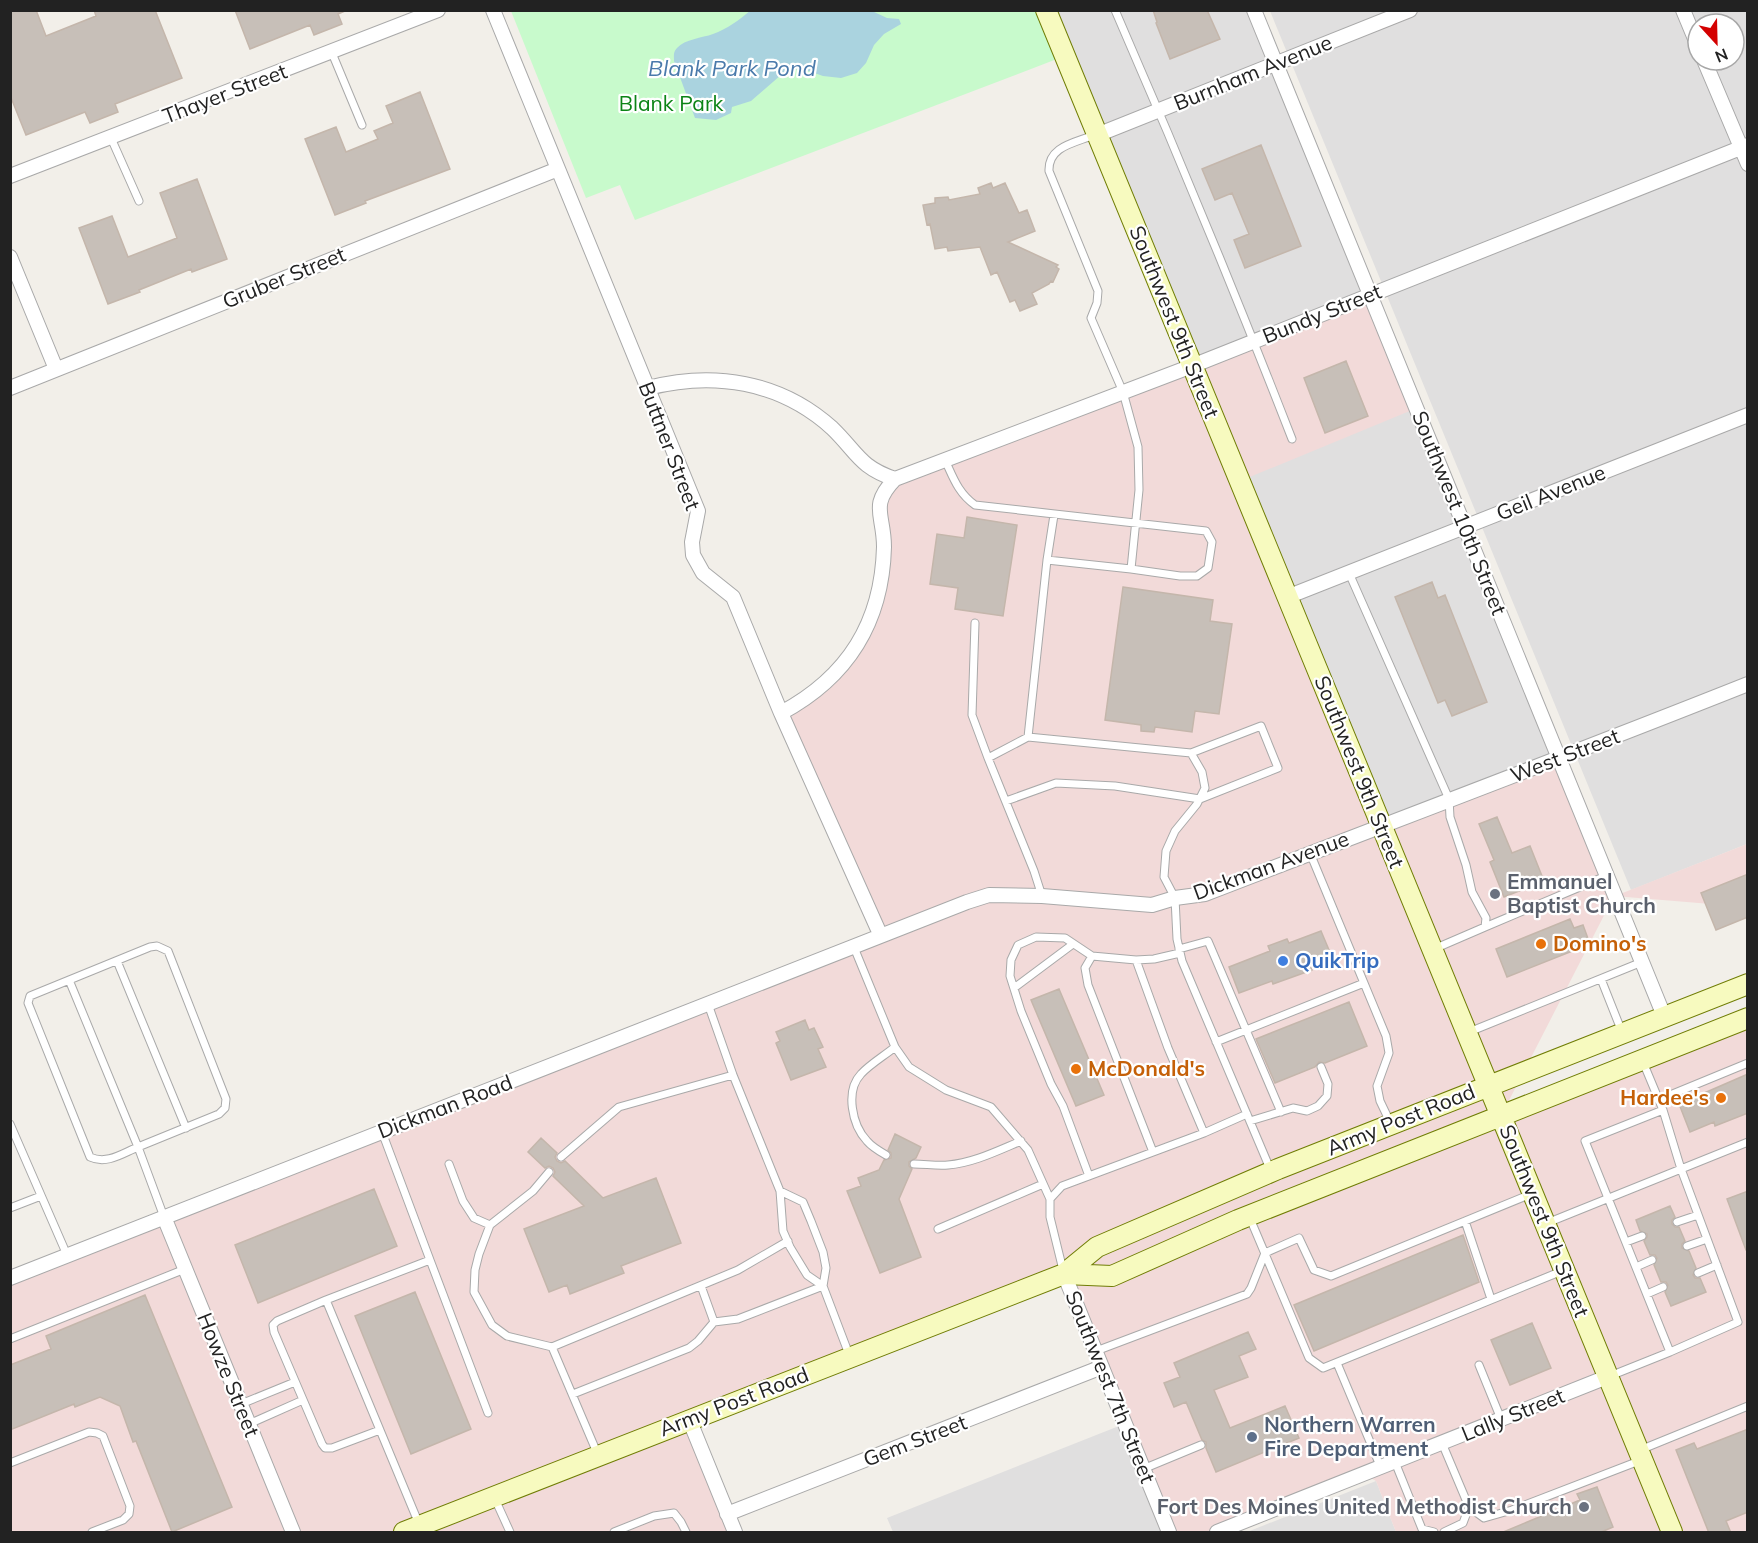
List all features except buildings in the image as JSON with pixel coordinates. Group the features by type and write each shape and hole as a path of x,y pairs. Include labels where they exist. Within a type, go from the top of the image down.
{"main road":[{"name":"Southwest 9th Street","path":"1046,10 1672,1533"},
{"name":"Army Post Road","path":"412,1529 1064,1274 1098,1247 1271,1172 1748,984"},
{"name":"Army Post Road","path":"1064,1274 1112,1276 1249,1216 1501,1114 1748,1018"}],"street":[{"name":"Thayer Street","path":"10,176 438,10"},
{"name":"Buttner Street","path":"493,10 698,511 692,542 693,555 703,573 733,597 781,713 880,934"},
{"name":"Southwest 10th Street","path":"1254,10 1664,1016"},
{"name":"Burnham Avenue","path":"1097,135 1410,10"},
{"path":"1710,72 1744,146 1748,164"},
{"name":"Bundy Street","path":"895,479 1192,366 1744,146"},
{"name":"Gruber Street","path":"10,388 558,169"},
{"path":"10,257 56,369"},
{"path":"648,388 668,383 708,379 727,380 766,389 818,417 866,465 876,473 895,479 883,491 879,503 884,544 882,581 865,633 832,677 804,700 781,713"},
{"name":"Geil Avenue","path":"1287,597 1748,415"},
{"name":"West Street","path":"1381,826 1560,759 1748,684"},
{"name":"Dickman Avenue","path":"880,934 989,895 1042,896 1152,905 1175,898 1205,894 1381,826"},
{"name":"Dickman Road","path":"10,1278 708,1004 880,934"},
{"name":"Howze Street","path":"164,1217 293,1533"},
{"name":"Southwest 7th Street","path":"1064,1274 1169,1533"},
{"name":"Gem Street","path":"727,1514 1102,1368"},
{"name":"Lally Street","path":"1217,1533 1607,1377"},
{"path":"689,1419 735,1533"}],"lane":[{"path":"1115,10 1254,341 1292,439"},
{"path":"332,52 362,125"},
{"path":"1097,135 1055,151 1048,162 1048,171 1098,291 1097,303 1091,318 1123,392 1138,447 1139,490 1131,569"},
{"path":"111,138 139,201"},
{"path":"945,460 964,497 975,505 1206,531 1212,542 1208,568 1197,576 1180,576 1047,560"},
{"path":"1028,737 1054,515"},
{"path":"1349,573 1449,799 1450,817 1466,865 1472,892 1486,918 1485,927"},
{"path":"975,622 972,715 1042,896"},
{"path":"988,758 1028,737 1191,753 1261,726 1278,768 1200,799 1116,786 1056,783 1006,801"},
{"path":"1191,753 1202,772 1205,788 1200,799 1175,831 1166,851 1164,877 1175,898 1179,951 1271,1172"},
{"path":"1310,853 1386,1036 1389,1053 1377,1086 1380,1101 1391,1124"},
{"path":"1433,950 1606,876"},
{"path":"1089,1176 1063,1106 1051,1084 1021,1011 1010,976 1011,960 1018,945 1036,937 1065,938 1092,956 1136,960 1154,959 1208,941 1281,1112"},
{"path":"1014,988 1073,944"},
{"path":"853,945 895,1047 909,1067 946,1089 991,1107 1028,1150 1050,1199 1050,1217 1064,1274"},
{"path":"157,946 168,951 226,1099 225,1108 219,1114 106,1160 97,1160 90,1157 28,1003 30,996 117,961 150,947 157,946"},
{"path":"1092,956 1085,968 1088,985 1153,1152"},
{"path":"1136,960 1167,1048 1204,1133"},
{"path":"117,961 186,1128"},
{"path":"1467,1033 1642,963"},
{"path":"1601,979 1622,1033"},
{"path":"69,980 138,1147 164,1217"},
{"path":"1216,1042 1364,983"},
{"path":"708,1004 733,1075 780,1191 783,1231 807,1275 823,1286"},
{"path":"886,1155 865,1139 855,1118 852,1101 860,1074 895,1047"},
{"path":"1607,1377 1738,1322 1681,1169 1663,1110 1642,1060"},
{"path":"1658,1100 1748,1063"},
{"path":"1050,1199 1062,1186 1204,1133 1249,1118 1293,1108 1307,1111 1318,1106 1328,1096 1328,1084 1321,1067"},
{"path":"561,1157 619,1107 733,1075"},
{"path":"1663,1110 1585,1141 1670,1352"},
{"path":"10,1124 67,1255"},
{"path":"382,1132 488,1413"},
{"path":"914,1164 947,1165 974,1160 1021,1141"},
{"path":"1545,1224 1748,1142"},
{"path":"448,1164 463,1202 474,1218 490,1225"},
{"path":"549,1172 532,1191 490,1225 479,1254 475,1270 474,1292 492,1325 507,1336 552,1347 738,1270 788,1241"},
{"path":"938,1229 1043,1184"},
{"path":"780,1191 803,1202 812,1221 826,1268 823,1286 850,1357"},
{"path":"1096,1351 1247,1294 1265,1253 1299,1238 1314,1270 1331,1276 1533,1193"},
{"path":"10,1208 41,1196"},
{"path":"1677,1222 1698,1215"},
{"path":"1249,1216 1309,1358 1323,1368 1564,1270"},
{"path":"1465,1221 1491,1299"},
{"path":"1626,1242 1642,1236"},
{"path":"1687,1246 1707,1239"},
{"path":"380,1431 332,1448 325,1448 321,1444 273,1325 277,1321 326,1300 430,1260"},
{"path":"1636,1267 1652,1260"},
{"path":"1698,1273 1717,1265"},
{"path":"10,1339 185,1269"},
{"path":"701,1286 714,1322"},
{"path":"573,1394 689,1348 714,1322 738,1319 823,1286"},
{"path":"1647,1294 1663,1287"},
{"path":"326,1300 380,1431 412,1529"},
{"path":"552,1347 598,1455"},
{"path":"1337,1363 1381,1467"},
{"path":"1479,1365 1501,1419"},
{"path":"241,1404 295,1382"},
{"path":"249,1424 303,1400"},
{"path":"1442,1443 1469,1508 1484,1518 1512,1510 1748,1406"},
{"path":"10,1463 89,1432 103,1436 130,1506 129,1514 123,1520 92,1533"},
{"path":"1143,1469 1202,1445"},
{"path":"1395,1462 1422,1529 1434,1533"},
{"path":"494,1496 510,1533"},
{"path":"1444,1533 1462,1523 1469,1508"},
{"path":"614,1533 654,1516 674,1513 686,1533"}],"shaded area":[{"path":"1046,11 1254,11 1560,759 1381,826"},
{"path":"1270,11 1747,11 1747,844 1631,890"},
{"path":"1370,295 1417,408 1240,481 1381,825 1560,759 1615,896 1747,844 1747,907 1614,896 1502,1114 1747,1009 1747,1532 1396,1532 1376,1481 1364,1474 1217,1532 1169,1532 1064,1274 689,1419 735,1532 11,1532 11,1278 880,934 781,713 855,649 882,581 879,503 895,479"},
{"path":"1119,1426 1161,1532 893,1532 887,1518"},
{"path":"1376,1481 1396,1532 1247,1532"}],"green space":[{"name":"Blank Park","path":"511,11 1037,11 1057,59 635,220 620,185 586,198"}],"water":[{"name":"Blank Park Pond","path":"750,11 872,11 887,18 899,19 901,24 884,34 874,45 866,63 857,73 841,78 823,76 800,68 781,75 751,101 732,107 731,113 716,120 695,118 674,61 675,51 684,43 723,30"}],"place":[{"name":"Emmanuel Baptist Church","path":"1495,894"},
{"name":"Domino's","path":"1541,944"},
{"name":"QuikTrip","path":"1283,961"},
{"name":"McDonald's","path":"1076,1069"},
{"name":"Hardee's","path":"1721,1098"},
{"name":"Northern Warren Fire Department","path":"1252,1437"},
{"name":"Fort Des Moines United Methodist Church","path":"1584,1507"}]}
